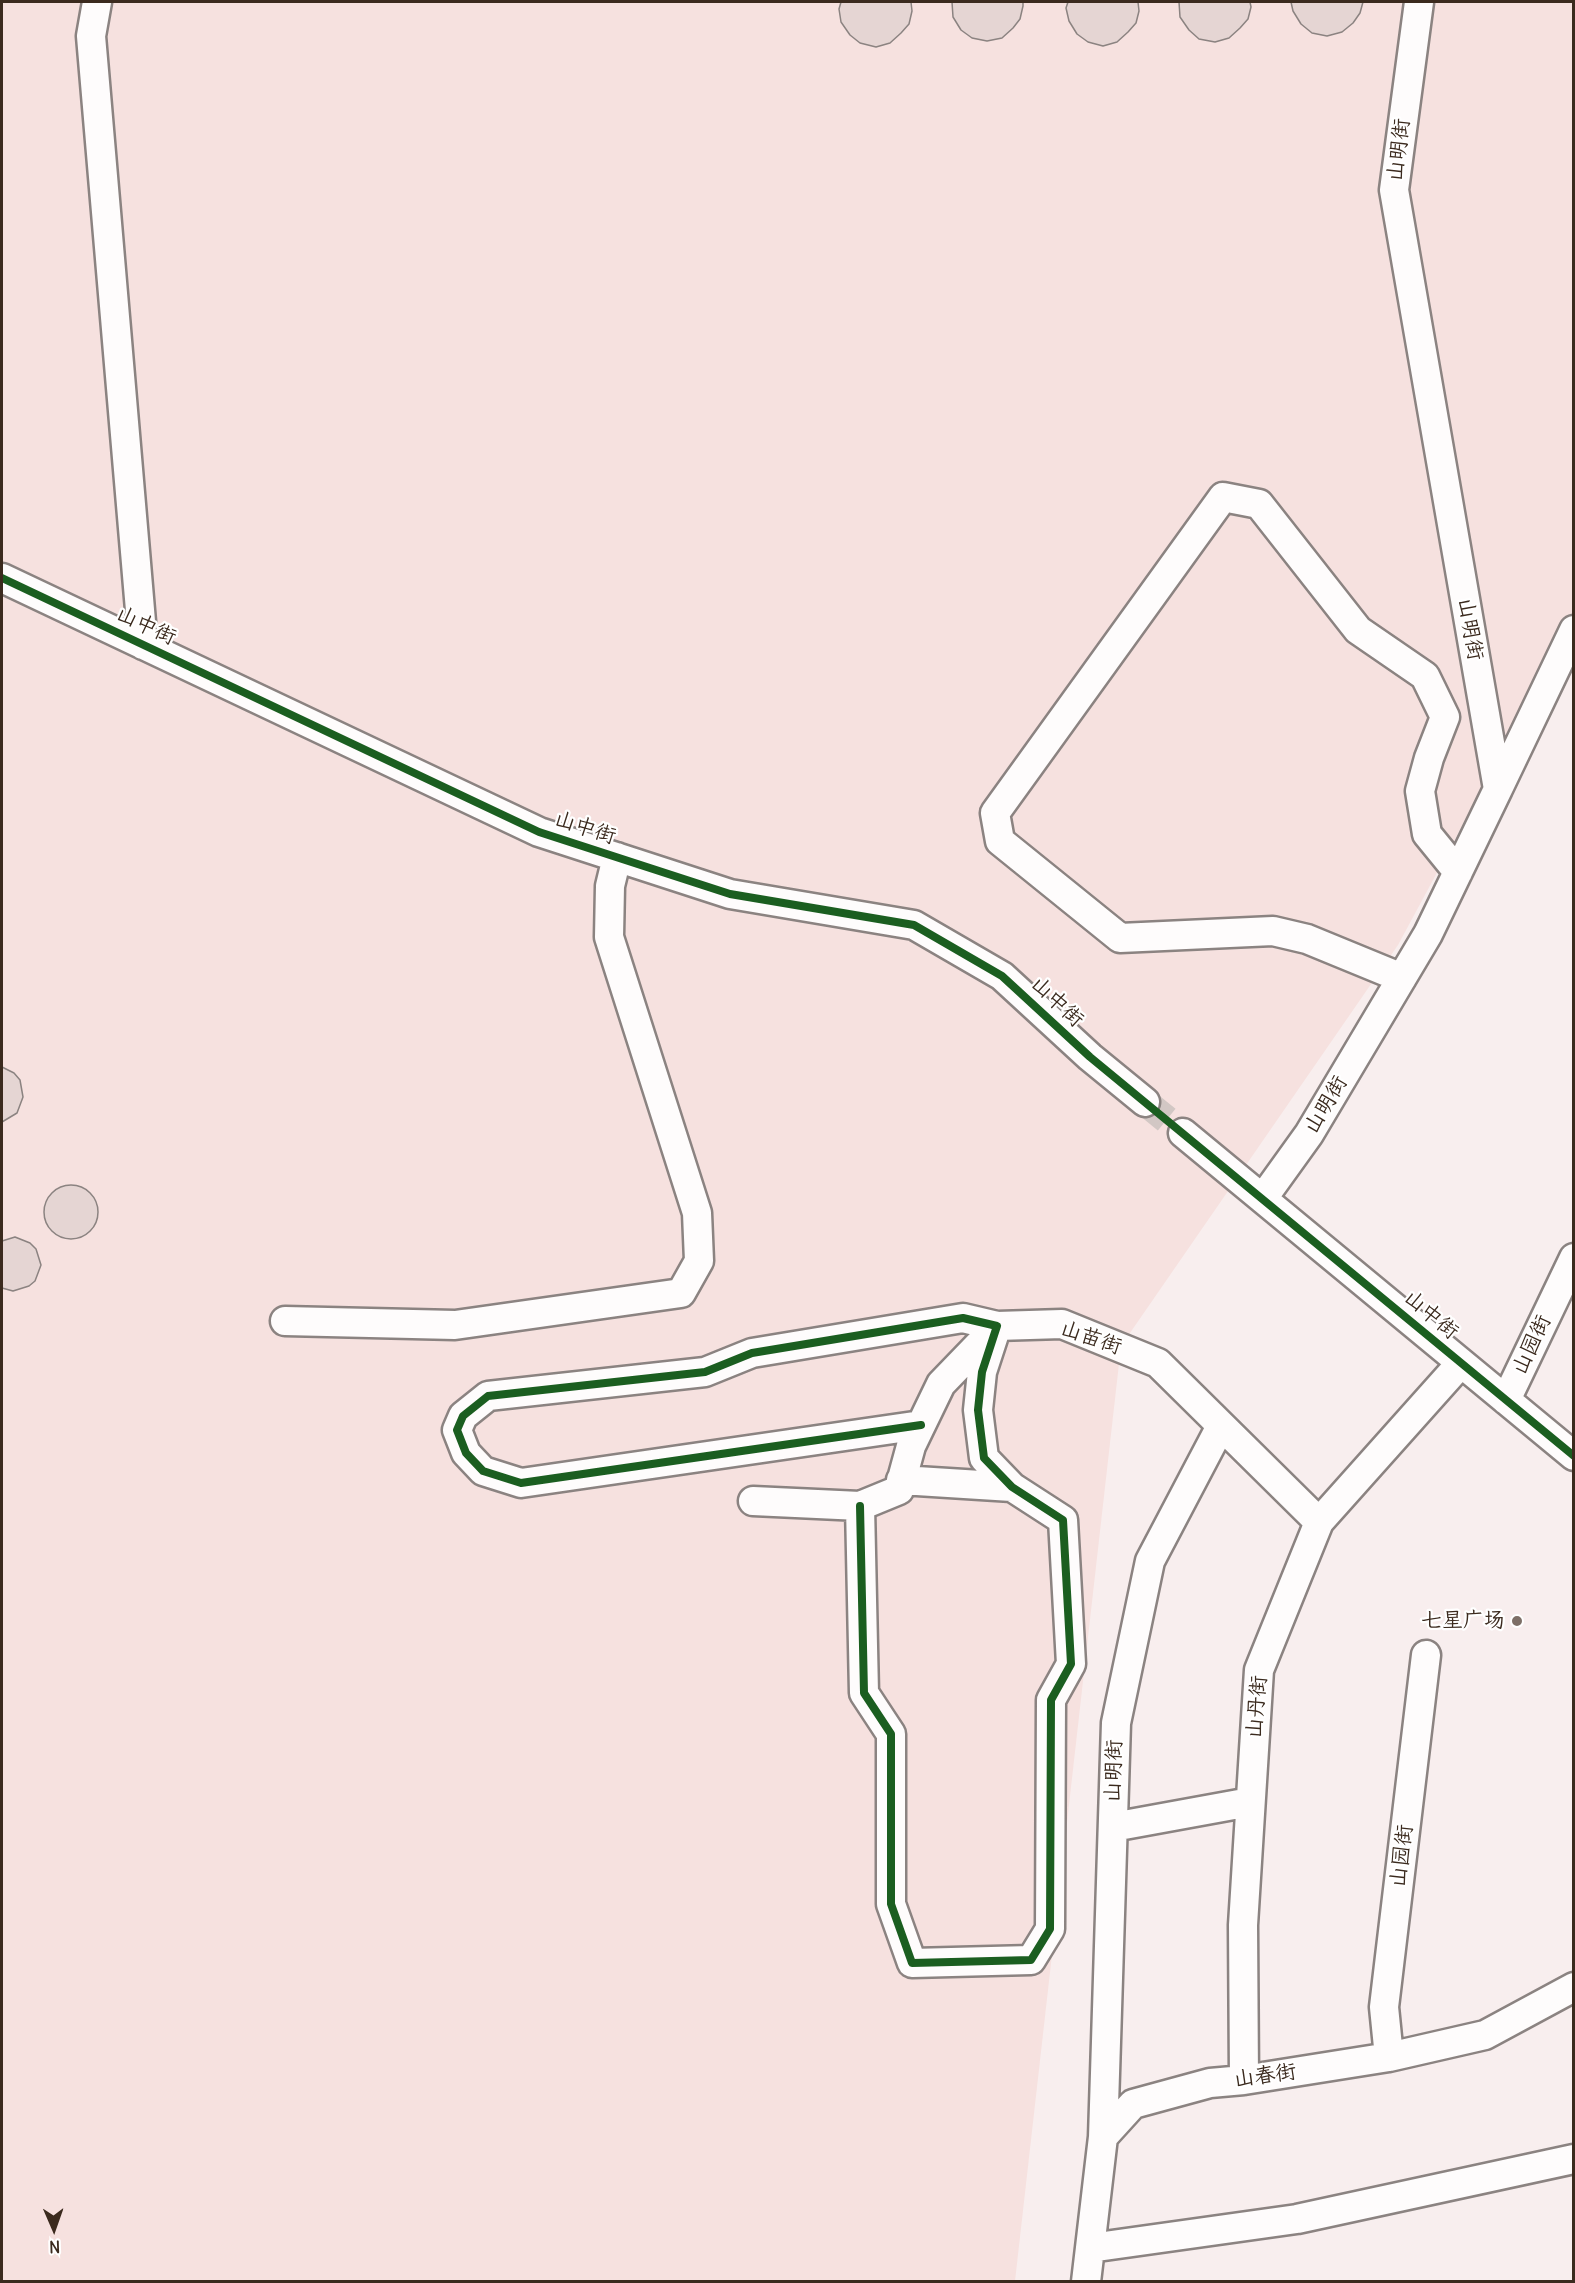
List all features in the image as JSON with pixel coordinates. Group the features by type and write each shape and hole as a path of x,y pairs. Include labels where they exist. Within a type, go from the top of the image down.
{"street":[{"path":"97,2 91,36 143,645"},
{"name":"山明街","path":"1263,1198 1309,1134 1428,934 1498,789 1394,190 1419,2"},
{"path":"1402,978 1307,939 1273,931 1120,939 1000,841 995,813 1222,497 1259,504 1358,630 1425,676 1445,717 1429,758 1420,791 1427,834 1458,872"},
{"name":"山中街","path":"2,578 539,832 730,894 914,925 1002,976 1090,1057 1145,1102"},
{"path":"1498,789 1574,630"},
{"path":"285,1321 455,1325 681,1293 699,1261 697,1213 609,937 610,886 617,857"},
{"name":"山中街","path":"1183,1133 1574,1456"},
{"name":"山园街","path":"1506,1400 1574,1258"},
{"name":"山苗街","path":"921,1425 521,1483 483,1471 466,1453 457,1430 463,1416 488,1396 705,1372 752,1353 963,1318 997,1326 1062,1324 1158,1363 1318,1522"},
{"path":"753,1501 860,1506 899,1490 911,1446 941,1384 997,1326"},
{"path":"860,1506 864,1693 891,1734 891,1904 912,1963 1031,1960 1050,1929 1051,1700 1071,1664 1062,1520 1012,1487 984,1458 978,1410 982,1372 997,1326"},
{"name":"山丹街","path":"1244,2080 1243,1925 1259,1670 1318,1522 1461,1363"},
{"name":"山明街","path":"1103,2137 1116,1723 1150,1561 1221,1426"},
{"path":"902,1480 1012,1487"},
{"name":"山园街","path":"1389,2056 1384,2007 1426,1655"},
{"path":"1113,1827 1250,1802"},
{"name":"山春街","path":"1103,2137 1133,2104 1210,2083 1244,2080 1389,2056 1485,2036 1574,1987"},
{"path":"1086,2282 1103,2137"},
{"path":"1090,2248 1297,2219 1574,2159"}],"shaded area":[{"path":"2,2 1573,2 1573,620 1398,945 1121,1346 1015,2281 2,2282"}],"building":[{"path":"841,2 911,2 912,11 909,24 901,33 890,43 876,47 860,43 850,35 841,22 839,9"},
{"path":"952,2 1023,2 1023,6 1020,19 1013,28 1002,38 987,41 972,38 961,30 953,17"},
{"path":"1068,2 1138,2 1139,11 1136,23 1128,32 1117,42 1103,46 1088,42 1077,34 1069,21 1066,8"},
{"path":"1179,2 1250,2 1251,7 1248,19 1240,28 1229,38 1215,42 1199,39 1189,30 1180,17"},
{"path":"1291,2 1363,2 1360,13 1353,23 1342,32 1327,36 1312,33 1301,24 1293,11"},
{"path":"2,1067 14,1073 20,1080 23,1097 17,1113 2,1122"},
{"path":"71,1185 81,1187 90,1193 96,1202 98,1212 96,1222 90,1231 81,1237 71,1239 61,1237 52,1231 46,1222 44,1212 46,1202 52,1193 61,1187"},
{"path":"15,1237 30,1243 36,1249 41,1265 35,1281 29,1286 13,1291 2,1288 2,1241"}],"tunnel":[{"path":"1145,1102 1183,1133"}],"cycle path":[{"path":"2,578 539,832 730,894 914,925 1002,976 1090,1057 1574,1456"},
{"path":"860,1506 864,1693 891,1734 891,1904 912,1963 1031,1960 1050,1929 1051,1700 1071,1664 1063,1520 1012,1487 984,1458 978,1410 982,1372 997,1326 963,1318 752,1353 705,1372 488,1396 463,1416 457,1430 466,1453 483,1471 521,1483 921,1425"}],"place":[{"name":"七星广场","path":"1517,1621"}]}
